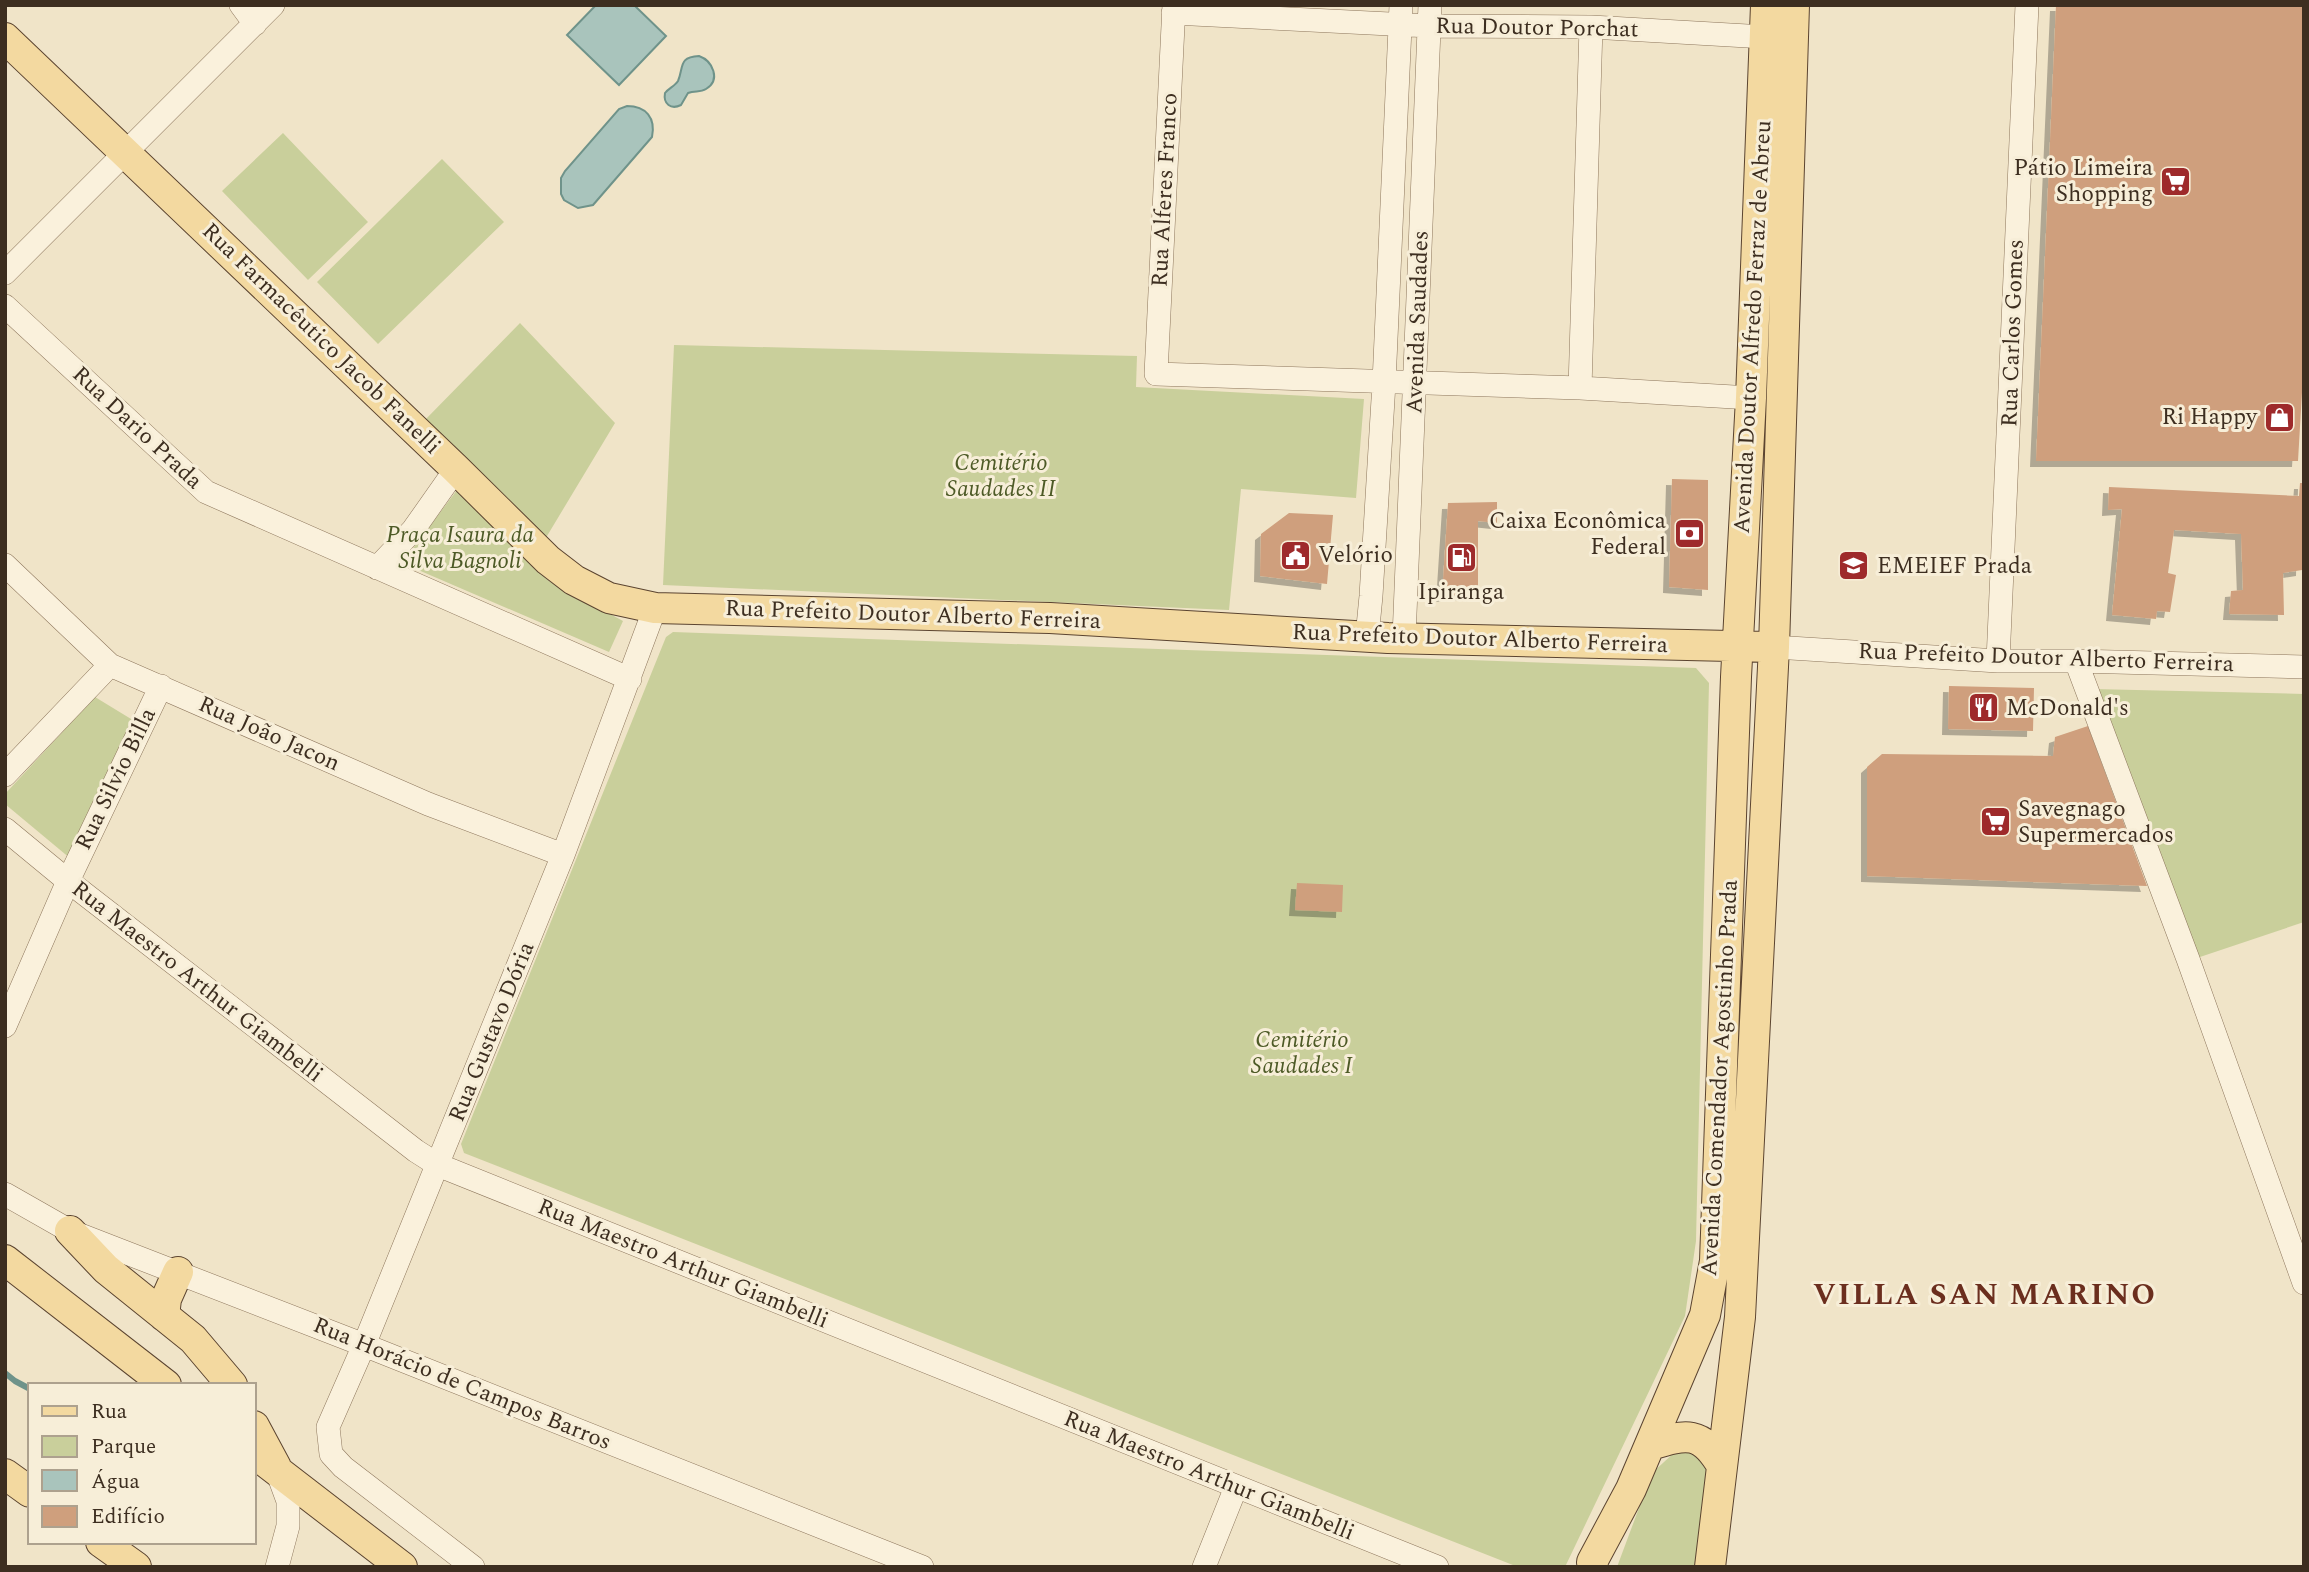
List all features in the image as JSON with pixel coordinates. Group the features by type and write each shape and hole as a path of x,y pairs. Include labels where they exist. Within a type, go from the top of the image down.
{"main road":[{"name":"Avenida Doutor Alfredo Ferraz de Abreu","path":"1738,648 1751,398 1766,5"},
{"name":"Avenida Doutor Alfredo Ferraz de Abreu","path":"1774,648 1794,5"},
{"name":"Rua Farmacêutico Jacob Fanelli","path":"5,37 548,560 574,580 609,598 655,608"},
{"name":"Rua Prefeito Doutor Alberto Ferreira","path":"655,608 1050,618 1367,637 1774,648"},
{"name":"Avenida Comendador Agostinho Prada","path":"1592,1565 1631,1489 1705,1315 1715,1261 1738,648"},
{"name":"Avenida Comendador Agostinho Prada","path":"1710,1567 1740,1317 1774,648"},
{"path":"70,1231 106,1269 193,1339 230,1383"},
{"path":"5,1260 163,1383"},
{"path":"164,1316 166,1299 178,1272"},
{"path":"256,1430 277,1471"},
{"path":"1650,1446 1671,1439 1690,1437 1704,1442 1722,1466"},
{"path":"256,1454 402,1567"},
{"path":"5,1474 28,1491"},
{"path":"104,1544 136,1567"}],"street":[{"path":"241,5 255,24"},
{"path":"5,273 273,5"},
{"name":"Rua Carlos Gomes","path":"1998,661 2027,5"},
{"name":"Rua Doutor Porchat","path":"1174,9 1430,16 1765,37"},
{"name":"Rua Alferes Franco","path":"1174,9 1156,374 1384,383"},
{"name":"Avenida Saudades","path":"1367,637 1384,383 1401,15"},
{"name":"Avenida Saudades","path":"1404,638 1430,16"},
{"path":"1580,388 1591,27"},
{"path":"1765,37 1776,39 1786,47 1793,75"},
{"name":"Rua Dario Prada","path":"5,306 206,492 630,679"},
{"path":"1384,383 1580,388 1751,398"},
{"path":"377,568 413,530 456,469"},
{"name":"Rua João Jacon","path":"5,565 110,665 428,804 563,855"},
{"name":"Rua Gustavo Dória","path":"473,1567 342,1466 331,1454 328,1427 438,1165 563,855 655,608"},
{"name":"Rua Prefeito Doutor Alberto Ferreira","path":"1774,648 1998,661 2076,660 2304,667"},
{"path":"2076,660 2188,959 2304,1283"},
{"path":"5,775 110,665"},
{"name":"Rua Silvio Billa","path":"5,1026 68,881 161,687"},
{"name":"Rua Maestro Arthur Giambelli","path":"5,829 68,881 416,1151 438,1165 1437,1567"},
{"name":"Rua Horácio de Campos Barros","path":"5,1194 70,1231 922,1567"},
{"path":"276,1567 288,1526 288,1501 277,1471"},
{"path":"1204,1567 1236,1487"}],"green space":[{"path":"283,133 368,222 308,280 222,191"},
{"path":"442,159 504,222 378,344 317,282"},
{"path":"520,323 615,423 544,541 423,422"},
{"name":"Cemitério Saudades II","path":"674,345 1137,356 1136,387 1364,399 1356,498 1241,489 1229,610 663,585"},
{"name":"Praça Isaura da Silva Bagnoli","path":"457,490 549,581 623,621 609,652 402,563"},
{"name":"Cemitério Saudades I","path":"673,632 1696,668 1709,683 1696,1241 1685,1316 1565,1567 1518,1567 464,1153 461,1144 666,637"},
{"path":"2093,689 2304,694 2304,922 2194,959"},
{"path":"95,697 136,722 71,859 5,804 5,794"},
{"path":"1685,1450 1708,1461 1700,1567 1617,1567 1652,1473 1676,1451"}],"water":[{"path":"596,5 634,5 666,36 619,85 567,35"},
{"path":"699,56 711,66 714,76 711,85 704,90 688,93 681,105 668,105 665,93 678,81 683,64 688,58"},
{"path":"627,106 639,108 648,114 652,124 652,137 593,205 578,208 564,200 561,194 561,178 565,171 619,109"}],"building":[{"name":"Pátio Limeira Shopping","path":"2056,5 2304,5 2304,358 2298,461 2036,461"},
{"name":"Caixa Econômica Federal","path":"1672,479 1708,480 1708,590 1669,587"},
{"path":"2300,483 2304,483 2302,570 2283,573 2284,615 2229,614 2231,591 2243,590 2241,534 2174,530 2168,573 2176,575 2170,612 2157,611 2156,619 2112,615 2122,509 2108,510 2109,487 2299,496"},
{"name":"Ipiranga","path":"1497,502 1497,523 1478,521 1478,593 1442,596 1448,503"},
{"name":"Velório","path":"1289,513 1333,515 1327,584 1260,576 1261,534"},
{"path":"1949,686 2034,688 2033,731 1948,729"},
{"name":"Savegnago Supermercados","path":"2088,726 2147,886 1867,876 1867,767 1882,754 2053,756 2055,737"},
{"path":"1297,883 1343,885 1342,912 1295,910"}],"waterway":[{"path":"5,1373 28,1388"}],"place":[{"name":"Pátio Limeira Shopping","path":"2176,181"},
{"name":"Ri Happy","path":"2280,417"},
{"name":"Caixa Econômica Federal","path":"1689,534"},
{"name":"Velório","path":"1295,555"},
{"name":"Ipiranga","path":"1461,558"},
{"name":"EMEIEF Prada","path":"1854,566"},
{"name":"McDonald's","path":"1983,708"},
{"name":"Savegnago Supermercados","path":"1995,822"}],"district":[{"name":"VILLA SAN MARINO","path":"1985,1295"}]}
